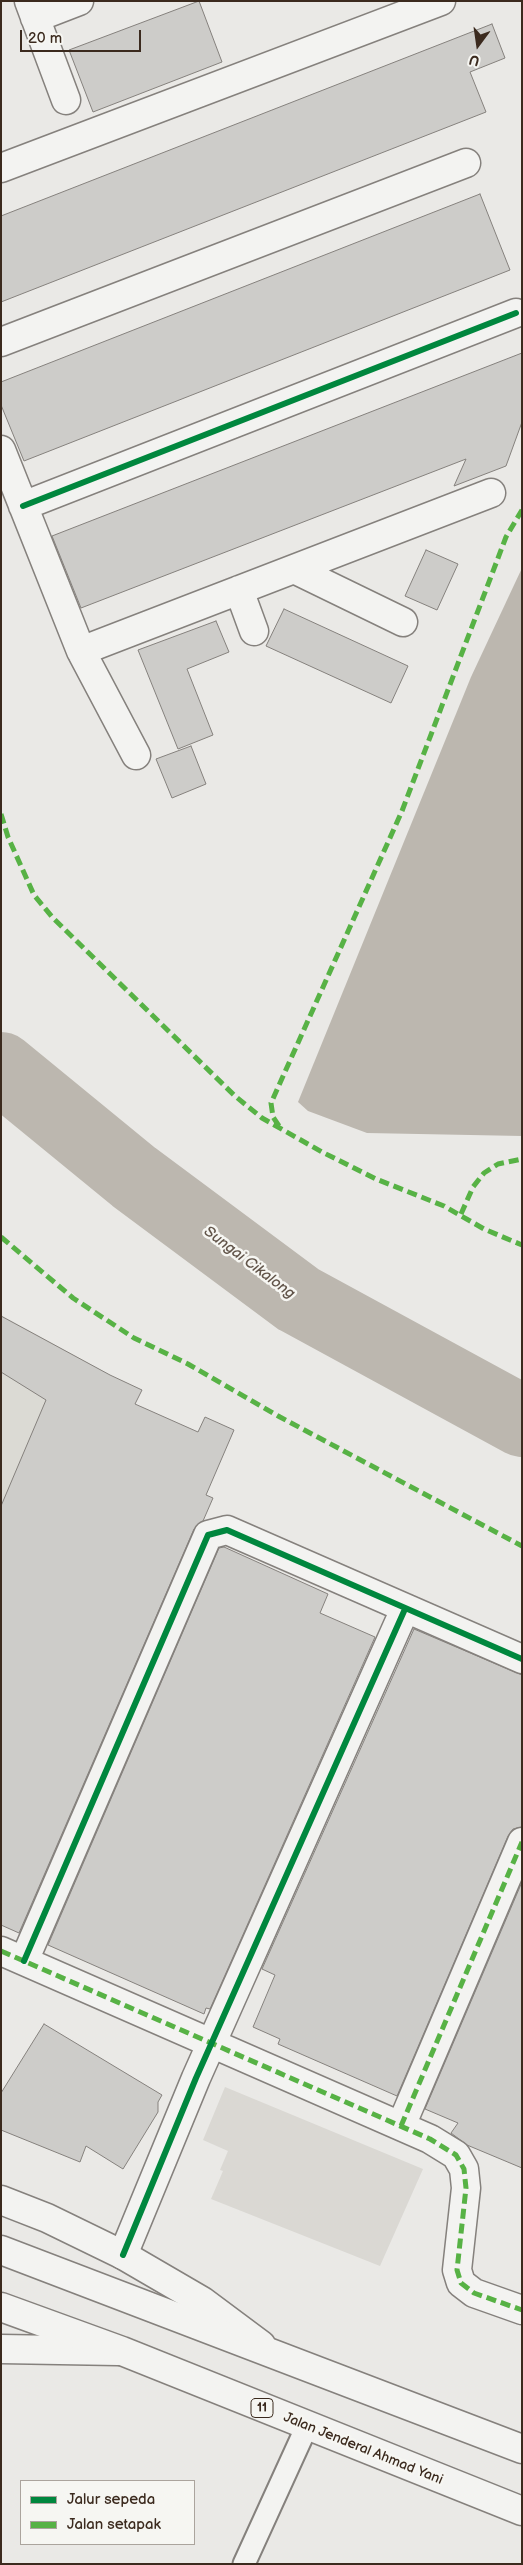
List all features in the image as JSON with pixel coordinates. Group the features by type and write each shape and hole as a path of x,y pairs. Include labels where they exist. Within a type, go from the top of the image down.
{"main road":[{"path":"66,100 32,10 79,1"},
{"path":"1,168 441,1"},
{"path":"1,342 466,163"},
{"path":"23,506 516,312"},
{"path":"1,450 81,651 136,755"},
{"path":"81,651 491,493"},
{"path":"294,569 404,622"},
{"path":"239,590 254,632"},
{"path":"522,1659 227,1530 208,1535 13,1956 430,2139 456,2155 464,2169 466,2188 457,2270 461,2283 474,2293 522,2310"},
{"path":"123,2255 213,2044 406,1609"},
{"path":"401,2126 522,1842"},
{"path":"1,2200 47,2218 123,2255 202,2301 270,2352"},
{"path":"1,2250 522,2449"},
{"name":"Jalan Jenderal Ahmad Yani","path":"1,2307 122,2351 516,2512"},
{"name":"Jalan Jenderal Ahmad Yani","path":"1,2349 122,2351"}],"lane":[{"path":"244,2564 307,2426"}],"shaded area":[{"path":"522,568 522,1136 367,1133 308,1111 298,1102 471,677"},
{"path":"1,1315 112,1376 1,1633"},
{"path":"225,2087 423,2169 380,2266 211,2199 223,2171 220,2170 228,2151 203,2140"}],"building":[{"path":"199,1 222,62 93,112 69,50"},
{"path":"492,24 505,58 470,72 486,112 1,302 1,216"},
{"path":"480,194 510,270 24,461 1,405 1,382"},
{"path":"522,353 522,422 506,466 454,486 466,459 81,608 52,536"},
{"path":"426,550 458,564 437,610 405,596"},
{"path":"284,609 408,666 391,703 266,646"},
{"path":"216,621 229,652 187,669 213,735 178,749 138,650"},
{"path":"191,746 206,784 172,798 156,759"},
{"path":"1,1316 110,1375 142,1390 135,1404 198,1432 205,1417 234,1430 206,1495 213,1498 203,1521 194,1529 19,1933 1,1925 1,1506 46,1400 1,1372"},
{"path":"224,1547 328,1594 320,1613 375,1637 210,2009 206,2008 204,2014 48,1945 219,1548"},
{"path":"414,1629 522,1675 522,1827 513,1829 508,1836 397,2096 278,2044 280,2039 253,2027 275,1975 262,1969"},
{"path":"522,1882 522,2168 467,2145 451,2133 458,2123 425,2109"},
{"path":"44,2024 162,2095 158,2102 158,2112 123,2169 86,2146 80,2162 1,2130 1,2093"}],"waterway":[{"name":"Sungai Cikalong","path":"1,1068 134,1177 298,1299 522,1421"}],"marked path":[{"path":"279,1126 273,1117 271,1103 402,811 506,537 522,510"},
{"path":"1,814 8,837 34,895 53,918 235,1096 262,1118 322,1152 376,1179 444,1206 484,1229 522,1245"},
{"path":"461,1214 473,1187 484,1173 498,1164 522,1159"},
{"path":"1,1237 73,1298 134,1338 188,1364 280,1417 522,1546"},
{"path":"401,2126 522,1842"},
{"path":"1,1951 430,2139 456,2155 464,2169 466,2188 457,2270 461,2283 474,2293 522,2310"}],"cycle path":[{"path":"23,506 516,313"},
{"path":"24,1961 208,1535 227,1530 522,1659"},
{"path":"123,2255 196,2078 405,1609"}]}
